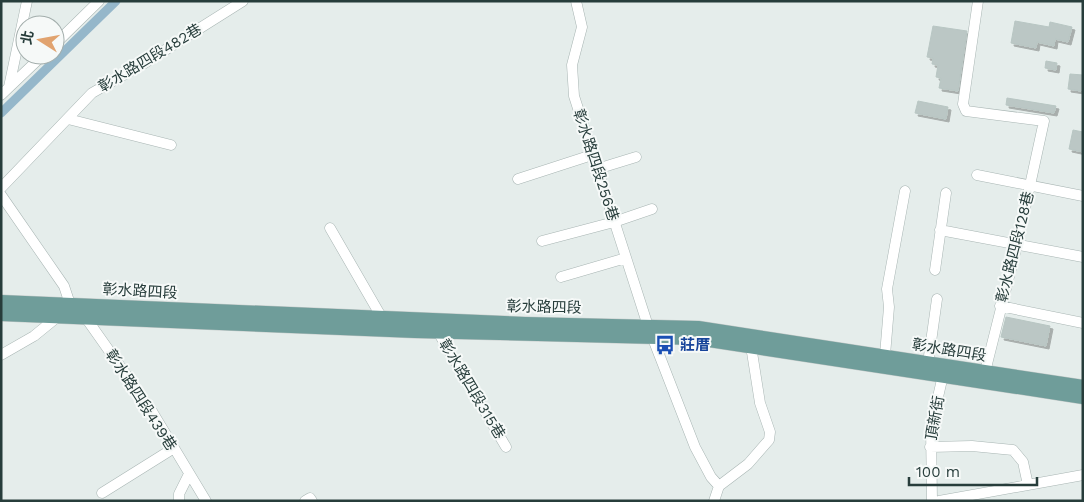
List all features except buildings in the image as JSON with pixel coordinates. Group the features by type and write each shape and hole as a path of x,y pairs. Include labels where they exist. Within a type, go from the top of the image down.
{"main road":[{"name":"彰水路四段","path":"1,302 382,318 438,332 707,330 885,355 928,363 944,371 985,372 1083,387"},
{"name":"彰水路四段","path":"1,314 86,318 650,331 944,371 1083,397"}],"street":[{"path":"9,88 27,1"},
{"path":"65,34 99,1"},
{"name":"彰水路四段482巷","path":"1,188 92,93 143,64 243,1"},
{"name":"彰水路四段256巷","path":"576,1 582,27 572,65 574,96 650,331 695,447 711,477 719,486"},
{"name":"彰水路四段128巷","path":"978,1 963,104 966,111 1044,121 1017,245 1000,306 985,372"},
{"path":"1,95 33,65"},
{"path":"68,119 171,145"},
{"path":"518,179 592,155"},
{"path":"597,169 636,157"},
{"path":"977,175 1083,196"},
{"path":"885,355 889,307 887,289 905,191"},
{"path":"935,270 946,193"},
{"path":"1,195 64,286 70,304 58,317 34,336 1,356"},
{"path":"542,241 614,222 652,209"},
{"path":"330,228 382,318"},
{"path":"940,230 1083,257"},
{"path":"561,278 626,258"},
{"path":"928,363 937,300"},
{"name":"彰水路四段439巷","path":"70,304 86,318 153,414 206,501"},
{"path":"1000,306 1083,323"},
{"name":"彰水路四段315巷","path":"438,332 506,447"},
{"path":"714,501 719,486 748,464 768,440 770,432 760,403 751,346"},
{"name":"頂新街","path":"932,501 931,427 944,371"},
{"path":"930,448 972,446 1013,450 1023,462 1028,485"},
{"path":"102,493 174,448"},
{"path":"179,501 179,494 189,474"},
{"path":"940,501 1083,475"},
{"path":"305,501 310,498 312,501"}],"waterway":[{"path":"1,113 116,1"}],"place":[{"name":"莊厝","path":"665,345"}]}
